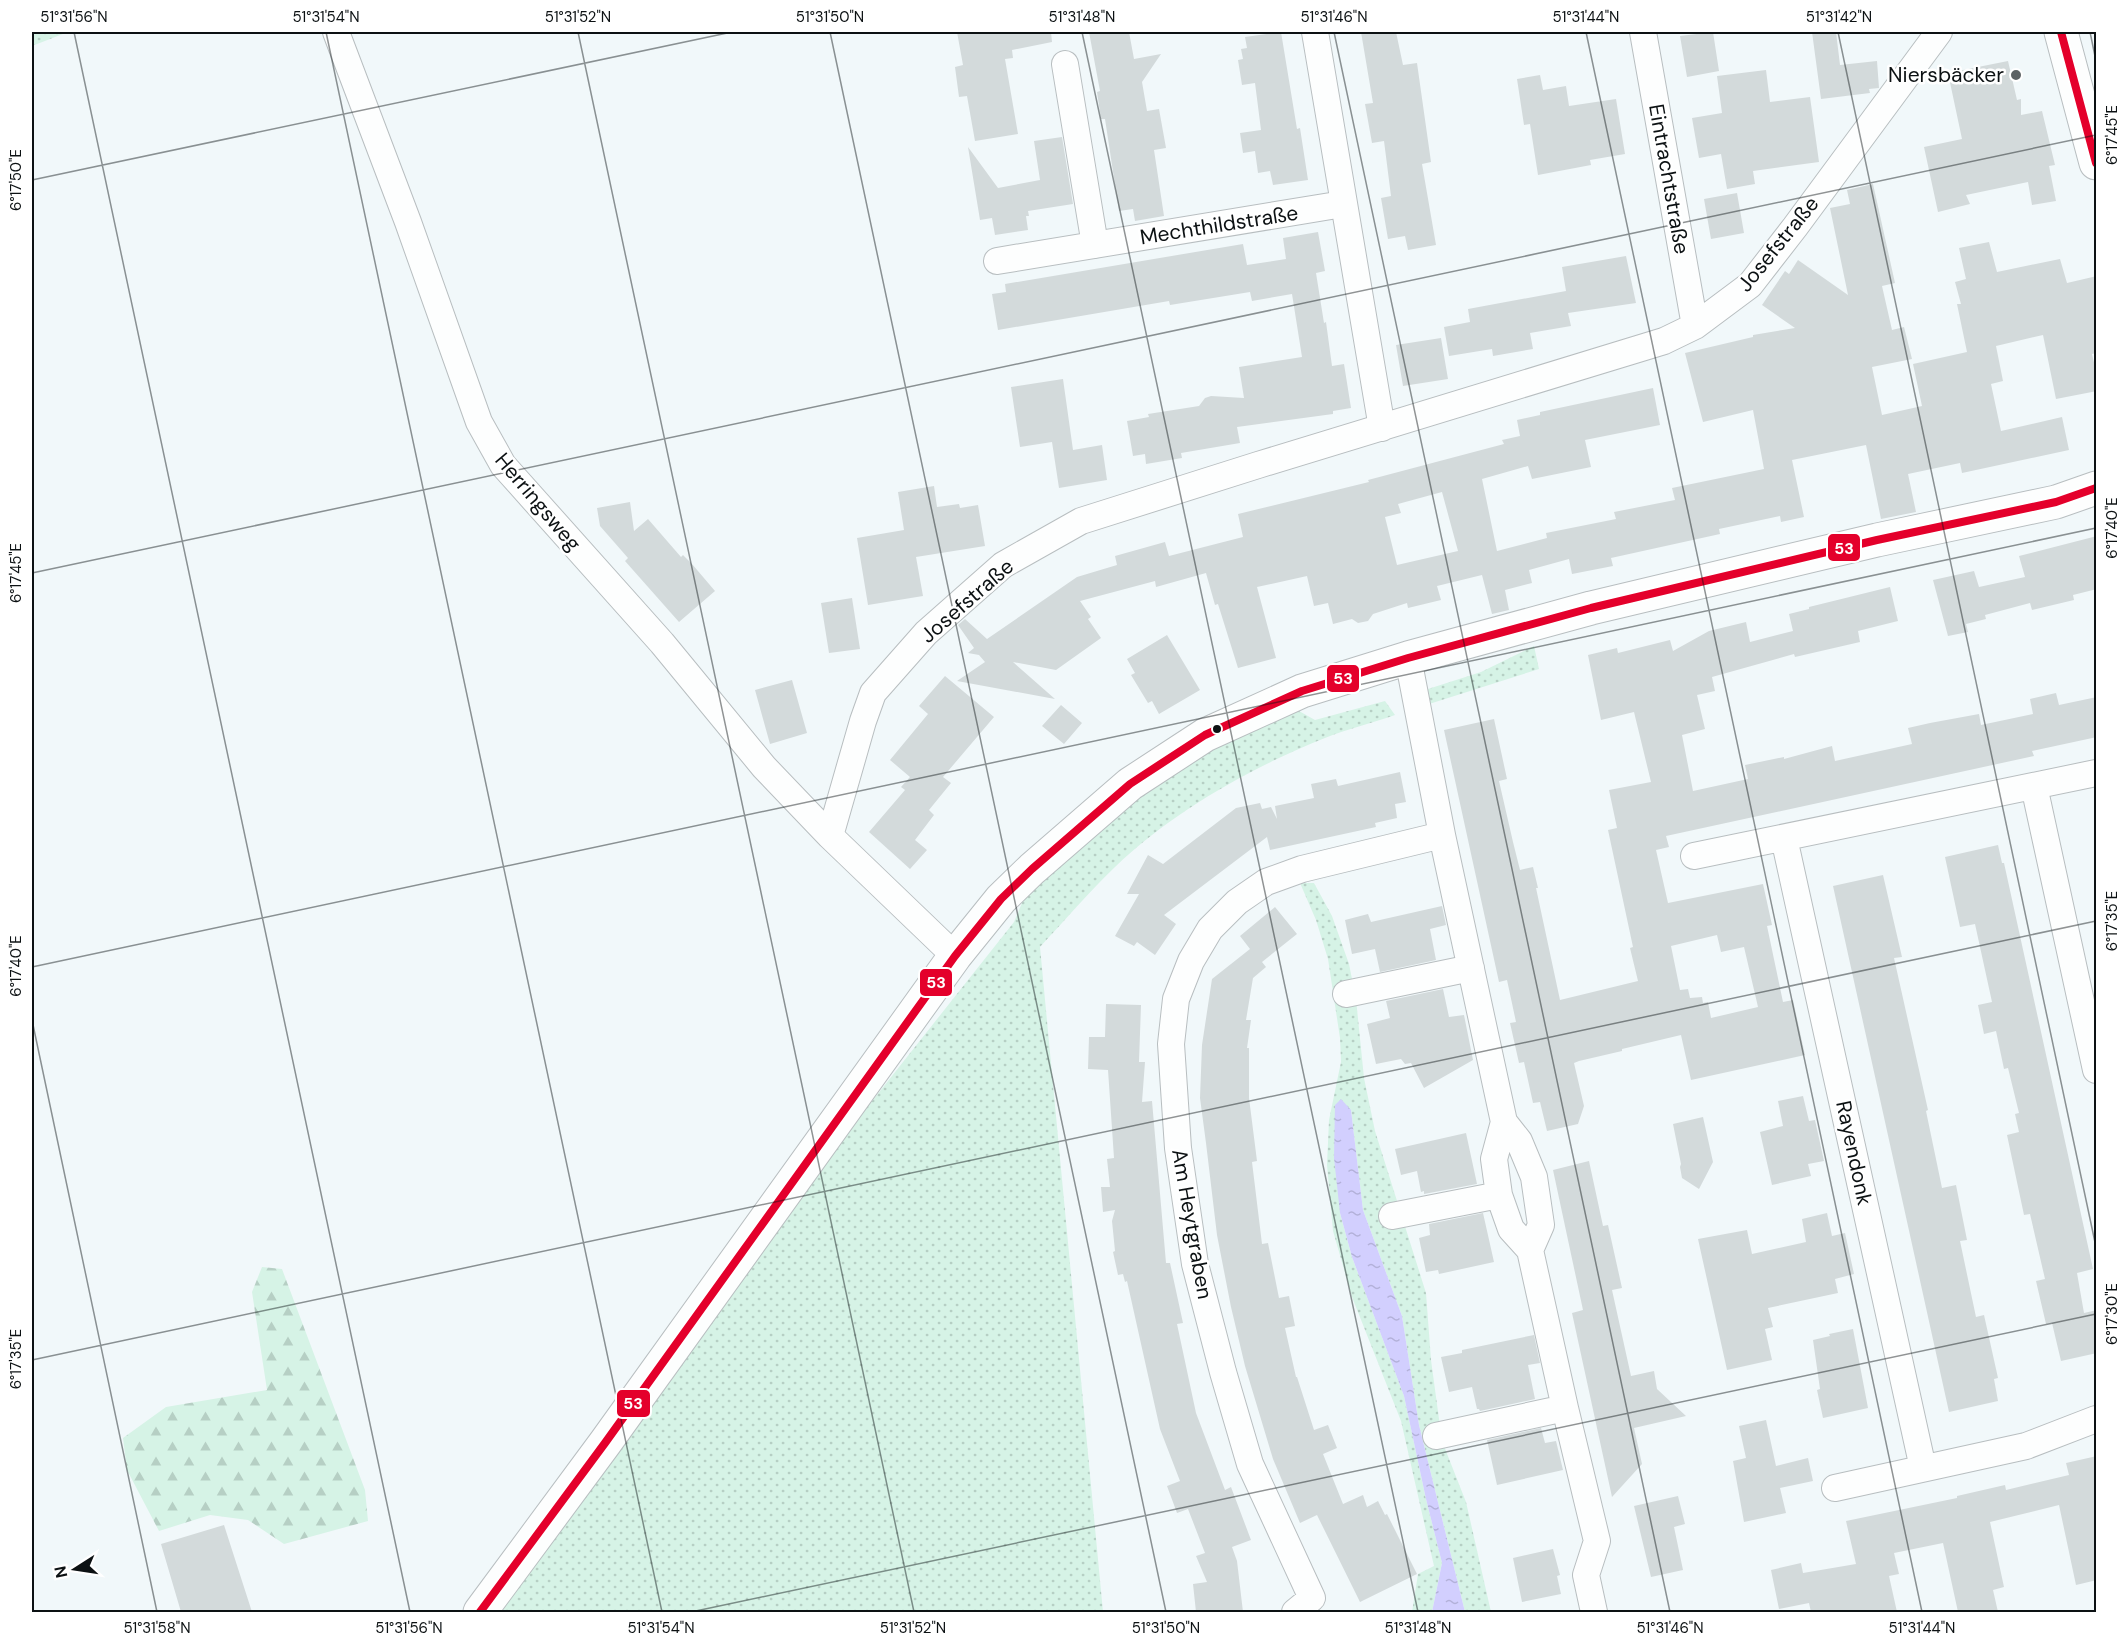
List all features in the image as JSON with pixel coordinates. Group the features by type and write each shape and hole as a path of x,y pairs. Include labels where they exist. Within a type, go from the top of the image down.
{"street":[{"name":"Herringsweg","path":"336,32 408,222 479,422 503,465 662,643 764,768 830,836"},
{"path":"1315,32 1382,428"},
{"name":"Eintrachtstraße","path":"1643,32 1695,326"},
{"name":"Josefstraße","path":"830,836 873,693 926,633 1003,565 1081,521 1664,341 1695,326 1750,285 1939,32"},
{"path":"2061,32 2097,163"},
{"path":"1065,64 1095,245"},
{"name":"Mechthildstraße","path":"997,261 1343,204"},
{"path":"480,1612 612,1433 955,956 1009,892 1130,784 1205,735 1238,720 1302,691 1408,658 1602,605 1877,540 2056,502 2097,488"},
{"path":"1408,658 1442,835 1504,1122 1519,1141 1534,1176 1541,1225 1530,1250"},
{"path":"1694,856 2097,773"},
{"path":"2034,786 2097,1070"},
{"name":"Am Heytgraben","path":"1295,1612 1312,1598 1250,1464 1195,1264 1178,1148 1171,1044 1176,999 1191,961 1210,929 1237,902 1266,882 1302,868 1442,835"},
{"path":"830,836 955,956"},
{"name":"Rayendonk","path":"1784,838 1923,1468"},
{"path":"1346,994 1471,968"},
{"path":"1504,1122 1494,1159 1499,1195 1511,1229 1530,1250 1597,1540 1586,1575 1594,1612"},
{"path":"1392,1216 1499,1195"},
{"path":"1436,1436 1565,1408"},
{"path":"1835,1488 2026,1446 2097,1419"}],"green space":[{"path":"32,32 68,32 32,46"},
{"path":"1534,646 1539,669 1426,705 1428,689 1481,672"},
{"path":"1385,701 1395,715 1333,735 1297,750 1242,777 1187,810 1137,847 1115,867 1040,947 1103,1612 467,1612 1014,922 1029,886 1133,798 1211,747 1299,711 1315,720"},
{"path":"1300,883 1314,883 1332,916 1349,964 1356,999 1364,1078 1375,1131 1426,1293 1431,1360 1442,1441 1466,1502 1491,1612 1465,1612 1419,1425 1402,1316 1363,1210 1351,1110 1340,1213 1352,1257 1404,1396 1442,1563 1432,1612 1412,1612 1418,1574 1434,1566 1401,1421 1352,1297 1333,1231 1327,1165 1329,1120 1341,1062 1340,1038 1328,959 1316,920"},
{"path":"262,1267 282,1269 365,1490 368,1521 284,1544 248,1520 210,1515 159,1531 127,1470 123,1438 166,1407 267,1390 252,1292"}],"water":[{"path":"1341,1099 1351,1110 1363,1210 1402,1316 1419,1425 1465,1612 1432,1612 1442,1563 1404,1396 1352,1257 1340,1213 1334,1158 1335,1105"}],"building":[{"path":"957,32 1051,32 1052,42 1012,50 1013,58 1005,59 1018,134 975,141 967,96 959,97 955,67 963,65"},
{"path":"1089,32 1129,32 1134,59 1161,54 1142,82 1147,111 1159,109 1166,148 1154,150 1164,216 1135,221 1133,209 1119,211 1105,119 1101,119 1097,92 1100,91"},
{"path":"1281,32 1308,180 1273,185 1270,171 1258,173 1255,151 1243,153 1240,133 1261,130 1255,83 1242,85 1238,60 1243,59 1241,49 1247,48 1245,37"},
{"path":"1361,32 1396,32 1403,65 1417,63 1431,162 1422,164 1436,245 1408,250 1405,236 1388,239 1381,198 1391,196 1384,141 1372,143 1365,104 1373,103"},
{"path":"1713,32 1719,71 1687,77 1680,36"},
{"path":"1812,32 1836,32 1840,65 1877,61 1879,88 1869,89 1870,93 1821,99"},
{"path":"2008,61 2017,100 2021,99 2021,115 2042,111 2055,165 2049,166 2056,201 2032,205 2028,182 1966,195 1970,204 1938,212 1924,147 1962,139 1948,73"},
{"path":"1766,70 1770,102 1810,97 1819,162 1753,171 1755,184 1727,189 1721,154 1699,158 1692,118 1722,113 1717,76"},
{"path":"1540,75 1543,90 1566,86 1569,106 1616,99 1625,154 1590,160 1591,165 1538,175 1530,124 1524,125 1517,79"},
{"path":"1062,137 1073,204 1028,211 1029,216 1026,216 1028,230 995,235 992,218 980,220 968,147 998,188 1040,180 1034,141"},
{"path":"1873,184 1895,283 1882,286 1892,330 1904,327 1912,359 1872,367 1882,415 1922,406 1913,364 1967,352 1957,304 1961,304 1955,282 1966,279 1959,248 1989,242 1997,272 2060,259 2067,283 2097,276 2097,353 2092,354 2097,375 2097,391 2056,399 2043,335 1996,346 2003,381 1991,384 2001,431 2062,417 2069,450 1962,473 1960,463 1908,474 1916,512 1881,519 1866,445 1792,460 1804,517 1781,522 1780,516 1719,529 1720,534 1611,558 1613,566 1572,574 1569,559 1529,570 1532,583 1505,590 1509,610 1492,614 1482,575 1437,586 1441,600 1408,608 1407,603 1373,614 1368,621 1358,623 1352,619 1333,624 1328,603 1314,606 1307,576 1257,587 1276,658 1238,668 1206,573 1156,587 1155,581 1080,601 1091,617 1088,619 1101,638 1056,670 1013,662 1055,699 957,681 985,662 979,655 968,653 974,648 958,625 965,619 987,639 1077,577 1117,565 1115,556 1165,542 1169,556 1243,537 1238,514 1369,482 1368,480 1504,444 1502,440 1520,436 1517,420 1540,415 1540,412 1653,388 1660,425 1585,440 1591,467 1532,479 1528,466 1482,479 1497,551 1547,538 1546,533 1616,519 1614,512 1675,500 1672,488 1764,469 1753,410 1703,422 1685,353 1753,337 1753,335 1795,328 1762,305 1785,271 1789,274 1798,260 1848,295 1830,208 1850,204 1847,190","holes":["1442,492 1458,551 1397,565 1385,517 1401,513 1398,504"]},
{"path":"1737,193 1744,233 1711,239 1704,199"},
{"path":"1318,232 1325,271 1316,273 1332,366 1344,364 1351,408 1333,411 1333,414 1237,427 1240,443 1181,453 1182,458 1146,464 1145,454 1133,456 1127,421 1149,417 1148,414 1199,406 1205,398 1211,396 1244,398 1239,367 1302,357 1292,294 1252,301 1250,292 1170,305 1169,301 998,330 992,294 1006,292 1005,284 1243,244 1247,265 1286,259 1283,238"},
{"path":"1626,256 1636,303 1568,313 1571,326 1530,333 1533,349 1493,356 1492,349 1449,356 1444,327 1470,322 1468,309 1566,291 1562,267"},
{"path":"1441,338 1448,379 1403,386 1396,345"},
{"path":"1063,379 1073,450 1102,445 1107,480 1059,488 1052,442 1020,447 1011,387"},
{"path":"934,486 937,507 959,504 960,508 978,505 985,546 916,557 923,596 868,605 857,538 904,530 898,492"},
{"path":"630,502 634,531 648,519 715,591 679,622 625,561 628,558 600,526 597,508"},
{"path":"2097,536 2097,589 2073,595 2074,600 2032,610 2030,603 1985,615 1986,619 1966,624 1968,632 1948,636 1933,580 1974,571 1979,587 2025,577 2019,556"},
{"path":"1890,587 1898,621 1858,631 1860,642 1795,657 1794,654 1712,677 1715,691 1697,695 1705,729 1682,735 1693,791 1748,779 1745,765 1784,757 1784,759 1832,746 1835,761 1912,744 1908,728 1930,723 1979,714 1981,725 2033,714 2030,699 2056,693 2059,705 2097,697 2097,737 2032,751 2034,756 1666,836 1669,847 1656,850 1668,903 1763,884 1772,925 1767,926 1783,1002 1793,1000 1805,1055 1691,1080 1681,1035 1579,1061 1574,1063 1584,1106 1578,1124 1547,1131 1540,1102 1533,1103 1524,1062 1519,1063 1510,1023 1516,1022 1507,980 1499,982 1444,730 1494,719 1507,779 1499,781 1513,842 1520,870 1533,867 1560,1000 1638,981 1608,830 1617,828 1609,790 1651,782 1634,712 1601,720 1588,655 1617,648 1618,653 1670,640 1673,651 1709,631 1746,622 1750,642 1793,631 1789,614 1809,609 1809,607","holes":["1717,935 1721,952 1744,947 1758,1007 1711,1018 1708,1002 1703,1003 1702,997 1690,998 1688,989 1680,990 1671,946"]},
{"path":"852,598 860,649 829,653 821,603"},
{"path":"1167,635 1200,690 1159,714 1152,701 1148,703 1131,675 1135,673 1127,659"},
{"path":"945,676 994,717 943,777 951,783 929,810 934,815 915,840 927,850 910,869 869,832 905,790 901,787 910,777 890,760 928,714 919,706"},
{"path":"792,680 807,733 770,744 755,690"},
{"path":"1061,705 1082,723 1064,744 1042,726"},
{"path":"1400,772 1406,802 1395,804 1397,818 1375,823 1376,827 1270,850 1267,837 1164,915 1176,924 1155,955 1137,942 1134,946 1115,936 1139,894 1127,894 1148,855 1163,864 1236,808 1260,803 1262,809 1271,807 1277,819 1275,806 1314,798 1311,784 1336,779 1338,786"},
{"path":"1998,845 2002,863 2004,863 2093,1269 2077,1273 2084,1313 2097,1310 2097,1353 2061,1361 2052,1323 2046,1324 2036,1281 2045,1279 2030,1214 2024,1215 2007,1135 2019,1132 2015,1114 2019,1113 2008,1068 2004,1069 1996,1031 1984,1034 1978,1005 1992,1002 1975,924 1960,927 1945,857"},
{"path":"1883,875 1902,957 1894,958 1928,1110 1926,1111 1942,1188 1956,1185 1967,1240 1960,1241 1976,1317 1984,1315 1998,1378 1994,1379 1998,1401 1949,1412 1833,886"},
{"path":"1442,906 1446,925 1430,929 1436,960 1380,972 1375,949 1352,954 1345,920 1368,914 1371,922"},
{"path":"1275,907 1297,934 1262,962 1266,967 1253,978 1246,1020 1251,1020 1247,1048 1249,1048 1249,1098 1257,1161 1252,1162 1262,1244 1268,1243 1279,1298 1289,1296 1295,1326 1285,1328 1296,1377 1314,1430 1328,1425 1337,1448 1323,1454 1343,1504 1363,1495 1367,1507 1378,1501 1385,1515 1387,1514 1417,1574 1360,1602 1317,1515 1300,1523 1273,1459 1245,1366 1231,1307 1217,1235 1200,1098 1202,1045 1212,979 1250,949 1240,936"},
{"path":"1443,989 1449,1017 1464,1015 1473,1060 1424,1088 1411,1063 1405,1064 1401,1059 1376,1064 1367,1024 1390,1018 1386,1001"},
{"path":"1106,1004 1141,1005 1139,1062 1145,1062 1142,1102 1152,1101 1166,1263 1170,1263 1183,1323 1177,1324 1196,1413 1225,1490 1231,1487 1251,1540 1232,1547 1237,1561 1243,1612 1196,1612 1193,1584 1207,1582 1196,1556 1205,1553 1188,1509 1177,1513 1167,1486 1180,1481 1160,1429 1127,1281 1125,1282 1123,1274 1118,1275 1113,1252 1115,1251 1112,1221 1115,1210 1103,1212 1101,1187 1110,1187 1107,1159 1114,1158 1108,1070 1088,1069 1089,1037 1105,1037"},
{"path":"1803,1096 1809,1121 1815,1120 1824,1161 1808,1164 1811,1176 1772,1185 1760,1132 1783,1126 1778,1101"},
{"path":"1703,1117 1713,1162 1699,1189 1682,1178 1673,1124"},
{"path":"1466,1133 1477,1184 1424,1194 1424,1191 1421,1192 1417,1171 1401,1175 1395,1149"},
{"path":"1589,1161 1603,1226 1608,1225 1622,1288 1612,1290 1631,1376 1654,1371 1657,1389 1686,1416 1634,1428 1642,1464 1612,1497 1572,1313 1583,1310 1553,1170"},
{"path":"1483,1213 1494,1262 1439,1274 1438,1270 1426,1272 1419,1238 1430,1235 1429,1224"},
{"path":"1827,1213 1832,1236 1845,1233 1854,1274 1835,1279 1838,1293 1768,1308 1773,1327 1765,1329 1772,1360 1727,1370 1698,1239 1747,1230 1752,1254 1806,1242 1802,1219"},
{"path":"1853,1329 1868,1408 1823,1418 1817,1390 1820,1389 1813,1340"},
{"path":"1534,1335 1540,1363 1528,1365 1535,1399 1480,1411 1477,1409 1472,1387 1449,1392 1441,1357 1462,1353 1462,1350"},
{"path":"1766,1420 1776,1466 1808,1458 1813,1481 1780,1488 1786,1513 1744,1522 1733,1461 1746,1458 1739,1426"},
{"path":"1541,1428 1545,1443 1556,1441 1563,1470 1497,1485 1487,1440"},
{"path":"2097,1456 2097,1580 2076,1585 2059,1505 1990,1522 2004,1587 1993,1590 1998,1612 1958,1612 1943,1543 1894,1553 1899,1574 1889,1576 1897,1612 1811,1612 1809,1603 1779,1609 1771,1570 1801,1563 1803,1573 1856,1564 1846,1521 1957,1498 1957,1496 2005,1485 2006,1490 2069,1475 2066,1463"},
{"path":"1678,1496 1685,1524 1674,1527 1683,1570 1651,1577 1634,1506"},
{"path":"224,1525 252,1612 181,1612 161,1544"},
{"path":"1553,1549 1560,1575 1557,1576 1561,1594 1522,1602 1513,1558"}],"transit line":[{"name":"53","path":"2061,32 2096,163"},
{"name":"53","path":"480,1612 605,1443 955,956 1001,899 1130,784 1205,735 1302,691 1408,658 1591,608 1877,540 2056,502 2096,488"}],"place":[{"name":"Niersbäcker","path":"2016,75"}]}
